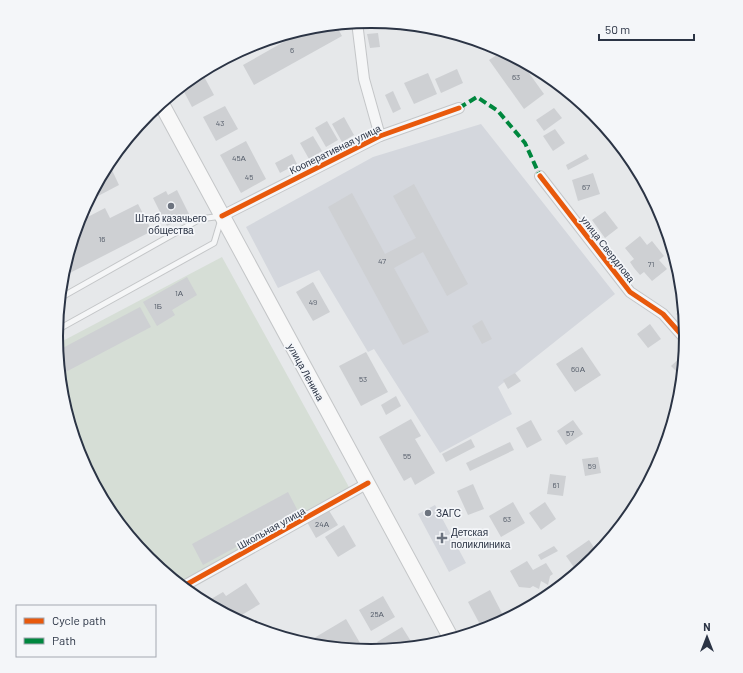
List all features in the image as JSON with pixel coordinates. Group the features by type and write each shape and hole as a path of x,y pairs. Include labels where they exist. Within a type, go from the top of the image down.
{"main road":[{"name":"улица Ленина","path":"164,108 449,635"}],"street":[{"path":"358,29 364,79 380,136"},
{"name":"Кооперативная улица","path":"222,216 380,136 459,108"},
{"name":"улица Свердлова","path":"540,176 630,292 663,314 680,333"},
{"name":"Школьная улица","path":"188,584 368,483"}],"lane":[{"name":"Кооперативная улица","path":"66,294 200,218 222,216"},
{"path":"63,326 214,243 222,216"}],"shaded area":[{"path":"481,124 615,294 498,387 512,414 440,453 374,349 368,352 319,270 278,288 246,227 373,157"},
{"path":"222,257 350,489 184,581 153,555 127,524 104,491 86,455 79,436 69,397 63,341"},
{"name":"Детская поликлиника","path":"435,505 466,563 449,572 418,514"}],"building":[{"path":"339,30 342,36 254,85 243,65 286,40 311,34"},
{"path":"378,33 380,47 370,48 367,34"},
{"path":"497,55 526,69 544,94 524,109 489,60"},
{"path":"457,69 463,83 441,93 435,79"},
{"path":"428,73 437,94 414,104 404,83"},
{"path":"204,77 214,95 192,107 184,92"},
{"path":"393,91 401,109 393,113 385,95"},
{"path":"225,106 238,129 216,141 203,117"},
{"path":"554,108 562,118 544,131 536,120"},
{"path":"344,117 354,135 342,142 332,124"},
{"path":"327,121 338,140 326,147 315,128"},
{"path":"555,129 565,143 553,151 543,136"},
{"path":"313,136 322,151 309,159 300,143"},
{"path":"246,141 266,179 241,193 220,155"},
{"path":"292,154 297,164 280,173 275,163"},
{"path":"586,154 589,159 568,170 566,165"},
{"path":"112,170 119,185 98,196 104,182"},
{"path":"593,173 600,194 578,201 572,180"},
{"path":"414,184 468,284 447,296 423,252 394,268 429,332 403,345 328,207 352,193 385,254 416,238 393,196"},
{"name":"Штаб казачьего общества","path":"177,190 189,214 167,226 153,198 166,191 168,195"},
{"path":"138,204 152,231 70,273 79,237 86,218 105,208 110,218"},
{"path":"605,211 618,228 605,238 592,220"},
{"path":"640,236 647,245 652,241 664,256 659,260 667,269 652,281 644,272 640,275 634,268 630,262 634,259 625,248"},
{"path":"187,277 197,295 172,310 175,315 157,326 143,302"},
{"path":"313,282 330,312 313,321 296,292"},
{"path":"140,307 151,327 66,372 64,348"},
{"path":"482,320 492,339 482,344 472,326"},
{"path":"650,324 661,339 648,348 637,334"},
{"path":"582,347 601,375 575,392 556,364"},
{"path":"366,352 388,392 361,406 339,366"},
{"path":"679,359 677,372 671,366"},
{"path":"515,373 521,381 508,389 503,380"},
{"path":"396,396 401,406 386,415 381,405"},
{"path":"411,419 421,436 415,439 435,473 415,485 411,477 404,481 379,437"},
{"path":"531,420 542,440 527,448 516,428"},
{"path":"573,420 583,434 566,445 557,431"},
{"path":"471,439 475,447 446,462 442,454"},
{"path":"510,442 514,450 470,471 466,463"},
{"path":"598,457 601,473 585,476 582,459"},
{"path":"550,474 566,476 563,496 547,494"},
{"path":"473,484 484,509 468,515 457,491"},
{"path":"641,487 637,494 636,489"},
{"path":"288,492 299,513 203,565 192,544"},
{"path":"513,502 525,523 501,537 489,516"},
{"path":"545,502 556,519 541,530 529,513"},
{"path":"328,509 338,525 316,538 307,522"},
{"path":"344,525 356,546 338,557 325,537"},
{"path":"589,540 595,549 575,568 566,556"},
{"path":"554,546 558,551 541,560 538,555"},
{"path":"527,561 533,570 546,563 553,574 550,576 548,585 541,581 539,589 533,586 530,588 519,587 510,571"},
{"path":"246,583 260,604 240,616 210,600 223,592 226,596"},
{"path":"490,590 503,615 481,625 468,602"},
{"path":"383,596 395,617 371,631 359,610"},
{"path":"346,619 360,643 351,644 312,639"},
{"path":"402,627 411,642 379,645 377,642"}],"marked path":[{"path":"459,108 477,97 498,111 525,143 540,176"}],"cycle path":[{"path":"222,216 380,136 459,108"},
{"path":"540,176 630,292 663,314 680,333"},
{"path":"188,584 368,483"}],"place":[{"name":"Штаб казачьего общества","path":"171,206"},
{"name":"ЗАГС","path":"428,513"},
{"name":"Детская поликлиника","path":"442,538"}]}
